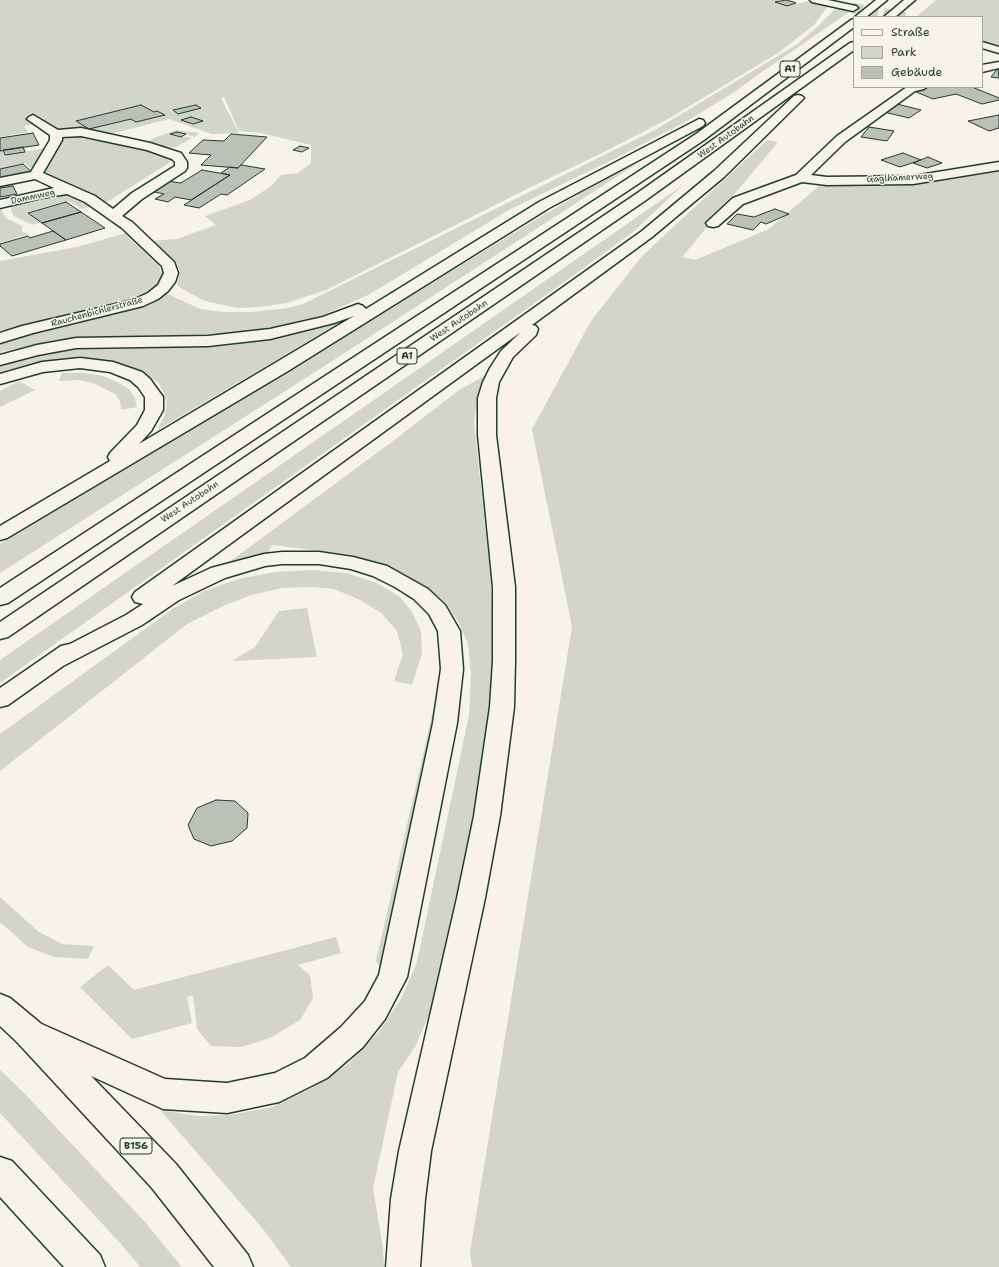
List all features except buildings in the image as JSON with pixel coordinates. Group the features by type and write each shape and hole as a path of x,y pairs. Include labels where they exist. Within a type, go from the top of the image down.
{"main road":[{"path":"815,0 853,8"},
{"path":"861,16 882,0"},
{"path":"890,16 910,0"},
{"name":"West Autobahn","path":"0,598 700,137 853,23"},
{"path":"983,45 999,50"},
{"name":"West Autobahn","path":"0,632 641,197 853,46"},
{"path":"983,69 999,65"},
{"path":"0,700 647,234 734,160 797,100 811,77"},
{"name":"Gaglhamerweg","path":"713,224 738,201 801,178 841,139 911,89 916,88"},
{"path":"0,534 394,299 544,205 716,112 753,96"},
{"path":"33,119 56,134 81,132 150,148 177,156 181,162 181,168 137,196 113,216"},
{"path":"0,182 36,175 56,140 56,134"},
{"name":"Gaglhamerweg","path":"801,178 827,181 913,180 961,174 999,166"},
{"name":"Rauchenbichlerstraße","path":"0,338 28,329 138,303 153,296 163,288 172,274 169,265 144,241 90,199 36,175"},
{"name":"Dammweg","path":"0,204 40,194 67,190"},
{"path":"0,360 37,350 76,343 208,341 270,334 322,322 354,310 394,299"},
{"path":"403,1267 408,1199 415,1151 471,898 496,758 502,707 504,661 504,587 487,435 487,398 491,382 498,368 507,354 528,334 538,312"},
{"path":"0,379 42,367 80,363 129,372 144,383 154,397 154,410 151,417 145,427 100,475"},
{"path":"28,1032 163,1094 227,1098 279,1087 316,1068 352,1038 375,1010 393,977 445,723 452,669 449,631 437,610 422,594 380,571 353,563 319,558 282,558 264,560 218,573 171,594 134,620 56,660"},
{"name":"B156","path":"0,1007 28,1032 164,1176 236,1267"},
{"path":"0,1173 88,1267"}],"green space":[{"path":"0,0 782,0 774,2 787,6 810,1 828,6 814,25 778,53 668,119 602,153 326,290 287,303 260,307 238,308 205,301 177,285 180,272 176,262 150,241 177,239 216,225 205,216 250,200 271,186 281,175 298,173 311,163 311,145 261,133 239,131 224,97 221,98 239,133 212,134 169,119 103,136 65,132 33,123 24,126 28,132 0,137"},
{"path":"936,0 999,0 999,48 983,42 983,16 917,16"},
{"path":"841,8 852,10 733,93 687,121 618,157 509,210 368,295 321,316 254,331 202,335 78,337 0,352 0,261 77,247 126,233 158,262 168,294 200,309 224,312 251,312 288,308 303,304 655,130 796,45 835,9"},
{"path":"176,130 199,133 195,137 177,132 170,134 192,138 176,147 167,148 149,144 148,142 154,138"},
{"path":"73,137 140,147 167,156 172,161 107,202 45,175 45,171 56,146 64,139"},
{"path":"767,140 778,142 682,257 695,260 769,229 820,185 948,180 999,169 999,1267 472,1267 470,1252 572,627 532,429 591,321 642,256"},
{"path":"48,148 35,172 25,163 0,169 0,151 2,151 4,155"},
{"path":"638,163 323,367 0,573 0,544 277,378 535,220 609,177"},
{"path":"683,185 633,232 0,683 0,660"},
{"path":"63,193 76,197 92,206 82,209 68,201 27,212 41,222 32,225 14,216 11,211 11,206 21,201"},
{"path":"4,206 1,210 6,218 22,226 22,232 29,234 0,243 0,207"},
{"path":"335,323 337,324 159,429 158,428 165,415 167,402 159,383 140,371 123,364 97,360 31,365 0,374 0,366 42,354 76,349 224,346 272,339"},
{"path":"62,373 85,373 103,376 117,382 129,389 135,398 137,407 121,410 120,401 115,394 93,383 79,380 59,381"},
{"path":"486,375 478,393 474,423 491,581 493,660 489,717 472,828 430,1013 415,1047 398,1072 373,1188 383,1248 384,1267 291,1267 263,1229 160,1110 197,1116 230,1115 272,1107 313,1087 349,1063 378,1033 401,999 417,962 469,715 471,674 468,644 459,623 446,603 430,589 406,575 381,564 346,554 272,545 267,555 228,563 393,441 459,390"},
{"path":"19,381 35,390 0,407 0,391"},
{"path":"312,570 346,573 377,583 400,597 412,612 421,631 422,654 412,685 394,681 403,654 397,631 381,613 360,600 334,589 311,587 282,588 251,595 223,606 187,624 0,771 0,734 174,608 204,591 238,579 275,572"},
{"path":"307,608 317,657 232,661 255,647 279,611"},
{"path":"435,702 440,703 385,964 380,967 376,961"},
{"path":"0,897 39,932 62,944 94,946 88,959 54,957 28,947 0,922"},
{"path":"336,937 341,953 298,965 310,975 313,998 300,1020 272,1037 242,1047 211,1046 197,1029 193,995 187,997 192,1023 132,1039 80,987 108,965 134,990"},
{"path":"0,1070 24,1093 145,1222 182,1267 140,1267 121,1244 0,1113"}],"tunnel":[{"path":"853,8 899,16"}]}
